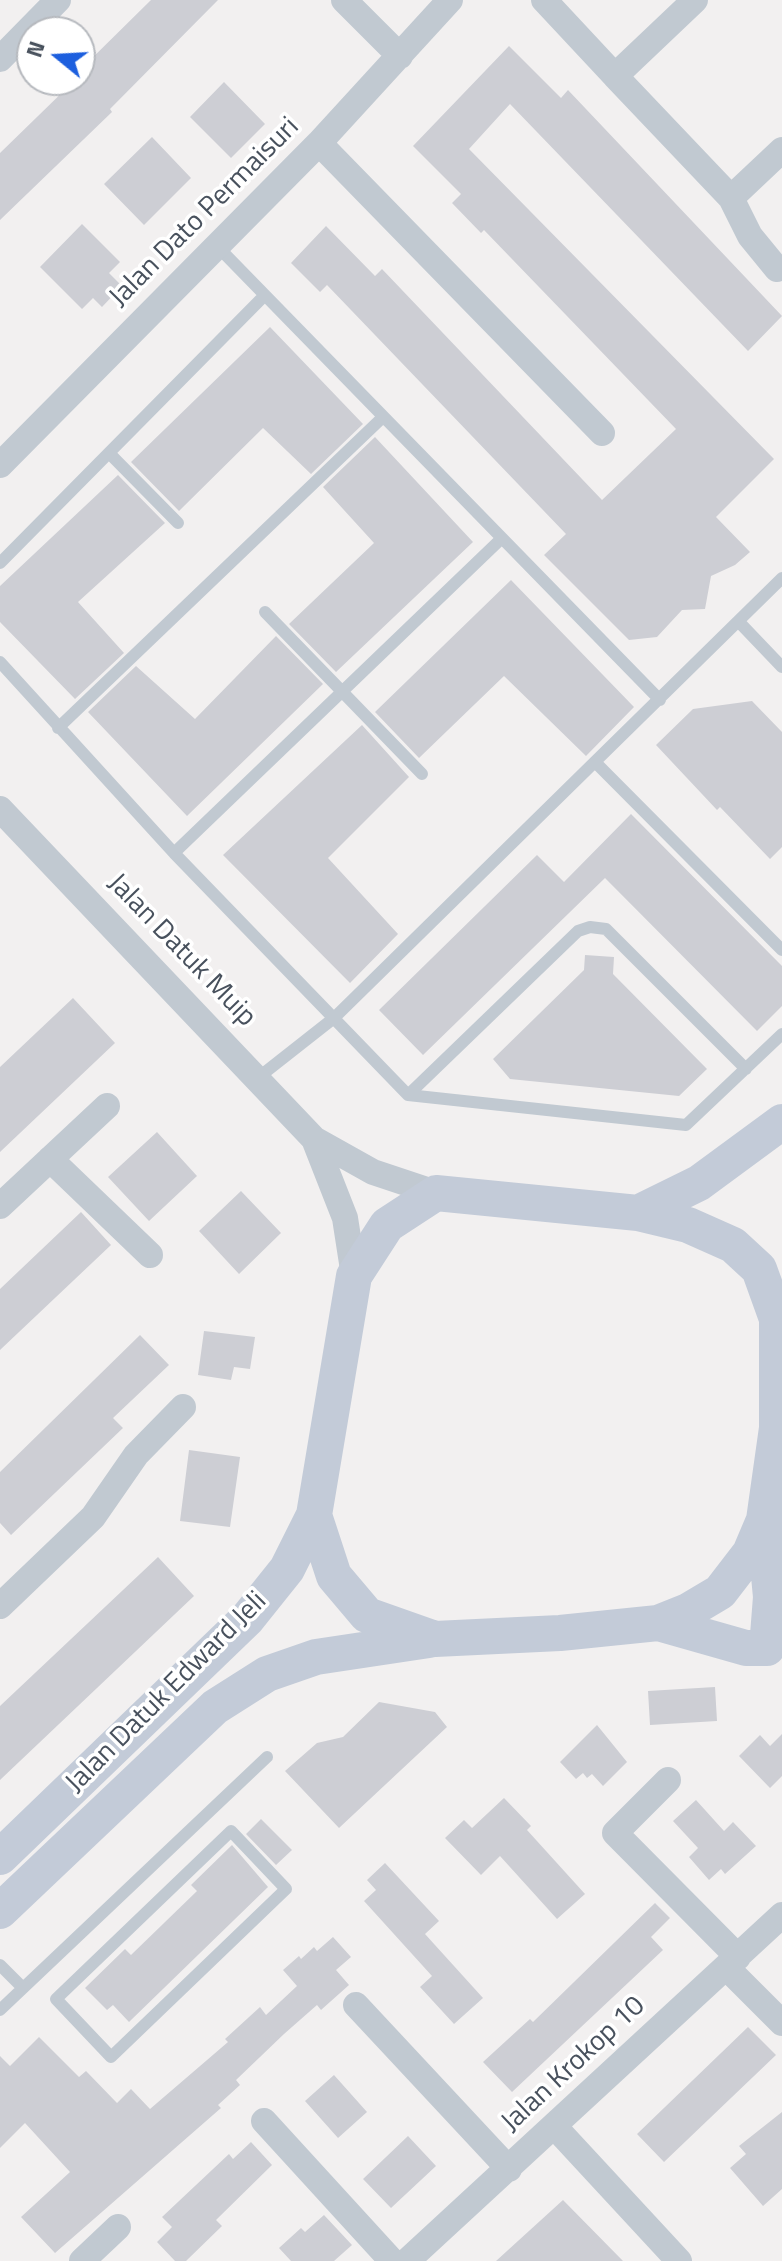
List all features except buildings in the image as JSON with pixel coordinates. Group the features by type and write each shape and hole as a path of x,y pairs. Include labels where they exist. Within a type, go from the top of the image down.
{"street":[{"path":"0,59 58,0"},
{"path":"344,0 400,56"},
{"name":"Jalan Dato Permaisuri","path":"0,465 319,143 450,0"},
{"path":"544,0 731,198 750,236 777,269"},
{"path":"615,76 695,0"},
{"path":"319,143 602,433"},
{"path":"731,198 782,150"},
{"name":"Jalan Datuk Muip","path":"0,809 259,1077 314,1139"},
{"path":"0,1206 107,1106"},
{"path":"638,1213 699,1183 782,1122"},
{"path":"314,1139 373,1172 436,1193 638,1213 688,1225 733,1245 759,1269 780,1308 777,1428 764,1520 774,1656 658,1623"},
{"path":"314,1139 345,1218 354,1276 314,1515 334,1576 367,1615 435,1639"},
{"path":"50,1159 150,1255"},
{"path":"354,1276 387,1225 436,1193"},
{"path":"0,1606 93,1517 136,1455 183,1407"},
{"name":"Jalan Datuk Edward Jeli","path":"0,1857 247,1619 287,1569 314,1515"},
{"path":"658,1623 688,1611 720,1592 750,1553 764,1520"},
{"name":"Jalan Datuk Edward Jeli","path":"0,1911 215,1707 267,1674 316,1657 435,1639 560,1633 658,1623"},
{"path":"668,1780 615,1833 733,1962 782,2023"},
{"name":"Jalan Krokop 10","path":"407,2261 782,1915"},
{"path":"356,2005 509,2169"},
{"path":"264,2121 392,2261"},
{"path":"554,2126 679,2261"},
{"path":"82,2261 118,2227"}],"lane":[{"path":"217,246 660,700"},
{"path":"0,563 265,295"},
{"path":"58,728 383,417"},
{"path":"109,453 178,523"},
{"path":"174,853 501,539"},
{"path":"259,1077 334,1018 782,578"},
{"path":"265,612 422,774"},
{"path":"739,622 782,667"},
{"path":"0,662 174,853 408,1095 686,1125 782,1034"},
{"path":"596,763 782,950"},
{"path":"408,1095 578,931 590,927 606,929 746,1069"},
{"path":"0,2010 267,1757"},
{"path":"231,1831 286,1889 111,2057 56,1999 231,1831"},
{"path":"0,1965 23,1988"}]}
